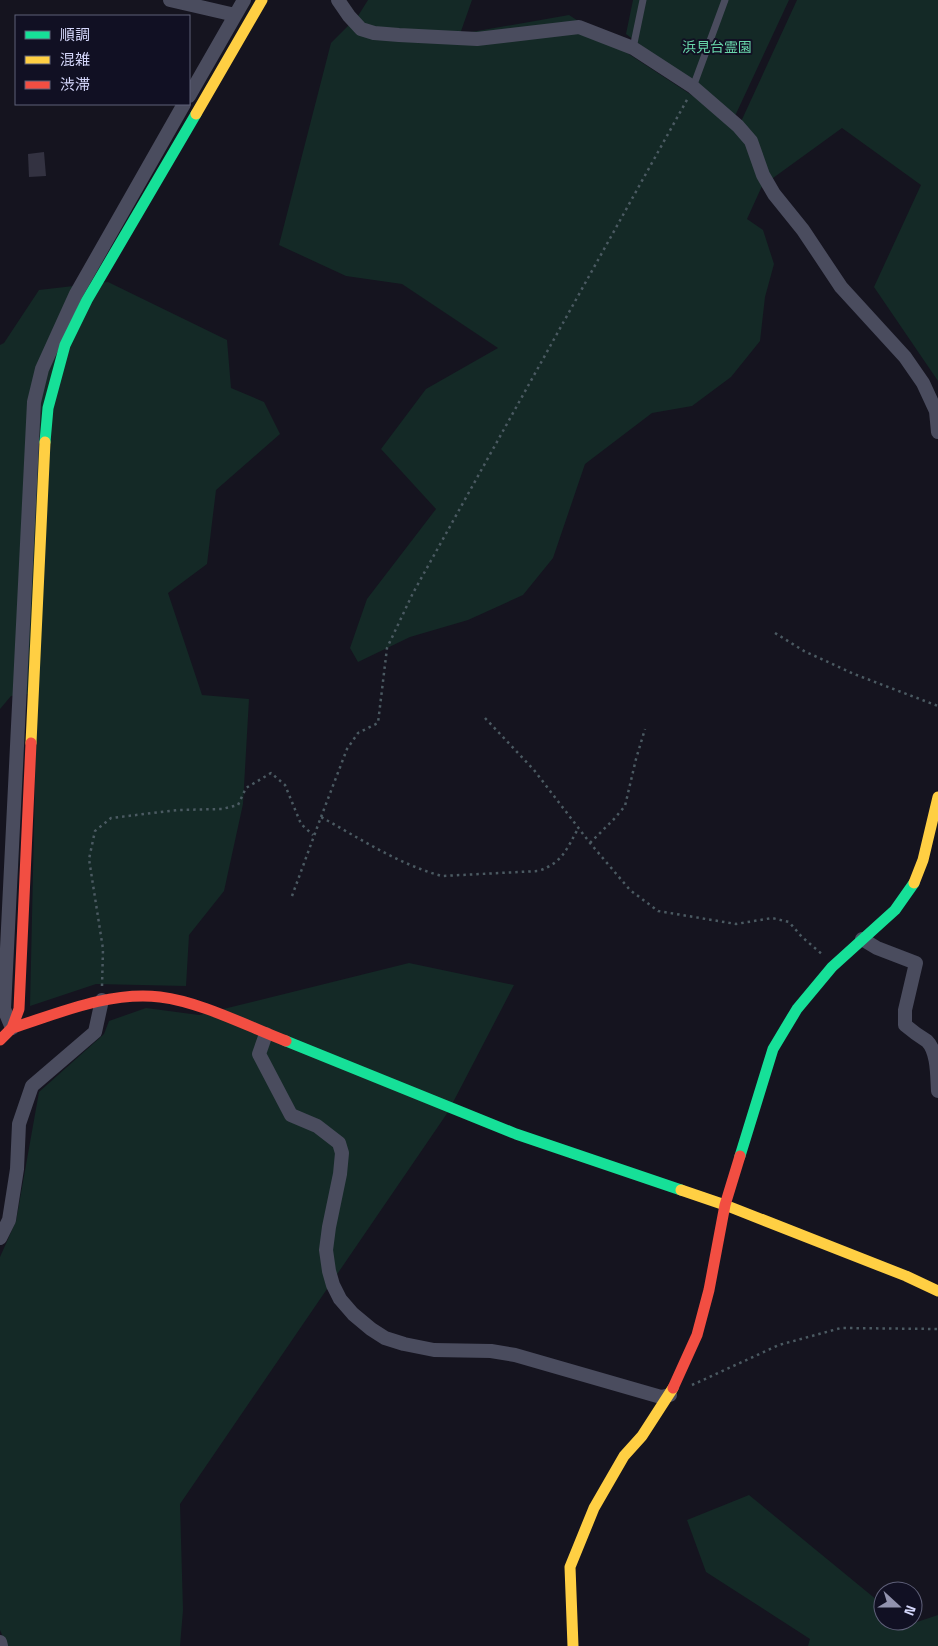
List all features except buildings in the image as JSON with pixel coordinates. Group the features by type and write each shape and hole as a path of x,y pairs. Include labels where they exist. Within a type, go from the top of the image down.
{"street":[{"path":"170,0 235,15"},
{"path":"190,94 244,0"},
{"path":"0,1040 12,1028 19,1009 48,408 65,345 87,300 262,0"},
{"path":"338,0 361,30 399,36 477,39 579,27 633,48 693,87 738,126 751,141 763,175 774,194 803,230 841,286 905,357 923,383 936,411 938,432"},
{"path":"12,1028 4,1009 34,402 42,369 76,294 183,105"},
{"path":"573,1646 570,1567 594,1508 624,1456 642,1436 670,1395 697,1335 709,1290 725,1205 773,1050 797,1009 836,964 895,910 913,887 937,819 938,797"},
{"path":"862,939 877,948 916,962 905,1010 904,1025 929,1043 936,1054 938,1091"},
{"path":"12,1028 102,1000 140,996 169,998 193,1004 516,1134 725,1205 906,1276 938,1291"},
{"path":"0,1238 9,1220 17,1169 19,1124 32,1086 95,1032 102,1000"},
{"path":"266,1034 259,1054 291,1115 317,1126 339,1143 342,1153 340,1174 326,1250 333,1285 340,1299 353,1314 384,1338 404,1344 434,1350 491,1352 514,1355 660,1397 670,1395"},
{"path":"0,1642 1,1646"}],"lane":[{"path":"633,48 643,0"},
{"path":"693,87 725,0"}],"path":[{"path":"292,896 313,835 347,749 358,733 378,723 386,648 412,593 693,87"},
{"path":"775,633 804,651 854,674 938,706"},
{"path":"485,718 534,770 590,843 630,890 658,911 736,924 772,918 789,922 817,951 836,964"},
{"path":"590,843 625,806 636,759 646,729"},
{"path":"102,1000 103,949 89,859 95,831 111,818 178,810 222,809 238,805 246,788 271,773 286,786 302,824 313,835"},
{"path":"320,817 408,864 442,876 538,870 550,867 560,860 579,827"},
{"path":"670,1395 780,1345 841,1328 938,1329"}],"green space":[{"path":"368,0 472,0 460,34 569,15 739,126 797,0 938,0 938,381 874,287 921,185 842,128 762,186 747,219 763,230 774,264 765,297 760,341 731,377 692,406 652,413 585,464 553,558 523,595 468,620 410,637 358,662 350,648 367,599 436,509 381,449 426,389 498,348 402,284 346,276 279,245 331,43 358,16"},
{"name":"浜見台霊園","path":"633,0 789,0 735,116 626,34"},
{"path":"108,282 227,340 231,388 264,402 280,434 216,490 207,564 168,593 202,695 249,699 243,804 224,891 189,935 186,986 96,984 30,1006 37,693 11,696 0,709 0,345 4,343 39,290"},
{"path":"409,963 514,985 448,1112 180,1504 183,1610 180,1646 7,1646 0,1630 0,1257 16,1221 39,1092 104,1034 109,1021 146,1008 199,1015"},
{"path":"749,1495 873,1597 873,1631 923,1631 923,1620 938,1615 938,1646 808,1646 810,1639 706,1572 687,1520"}],"traffic: fast":[{"path":"45,442 48,408 65,345 87,300 196,114"},
{"path":"740,1156 773,1049 797,1009 832,967 895,910 914,883"},
{"path":"286,1041 516,1134 681,1190"}],"traffic: slow":[{"path":"196,114 262,0"},
{"path":"31,743 45,442"},
{"path":"914,883 923,860 938,797"},
{"path":"681,1190 725,1205 906,1276 938,1291"},
{"path":"573,1646 570,1567 594,1508 624,1456 642,1436 673,1388"}],"traffic: jam":[{"path":"0,1040 12,1028 19,1009 31,743"},
{"path":"12,1028 104,1000 141,996 160,997 192,1004 286,1041"},
{"path":"673,1388 697,1335 709,1290 725,1205 740,1156"}]}
